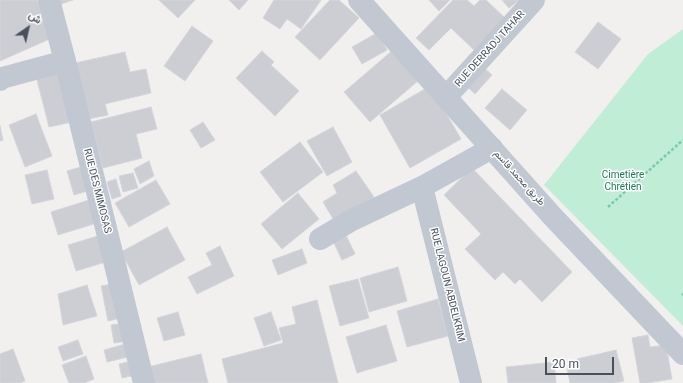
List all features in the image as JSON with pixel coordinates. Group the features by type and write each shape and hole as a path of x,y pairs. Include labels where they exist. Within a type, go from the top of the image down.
{"street":[{"name":"RUE DES MIMOSAS","path":"49,0 144,383"},
{"name":"طريق محمد قاسم","path":"359,0 553,216 683,354"},
{"name":"RUE DERRADJ TAHAR","path":"446,97 534,0"},
{"path":"0,80 2,78 65,61"},
{"path":"320,239 352,220 422,186 492,148"},
{"name":"RUE LAGOUN ABDELKRIM","path":"422,186 471,383"}],"path":[{"path":"608,206 683,140"}],"green space":[{"name":"Cimetière Chrétien","path":"683,29 683,326 544,185 648,54"}],"building":[{"path":"0,0 37,0 54,37 0,61"},
{"path":"60,0 73,0 61,4"},
{"path":"159,0 195,0 178,18"},
{"path":"229,0 248,0 239,10"},
{"path":"274,0 321,0 301,29 287,19 280,29 263,18"},
{"path":"330,0 339,0 359,18 320,60 295,37"},
{"path":"429,0 450,0 439,11"},
{"path":"453,0 467,0 474,6 480,0 486,0 505,18 474,50 451,28 429,50 416,38"},
{"path":"502,0 519,0 509,8"},
{"path":"598,22 621,39 598,69 575,52"},
{"path":"192,26 213,41 185,81 164,66"},
{"path":"377,33 387,50 362,64 352,47"},
{"path":"393,50 419,80 370,122 344,92"},
{"path":"262,51 274,62 271,65 299,91 275,116 236,78"},
{"path":"125,52 130,72 146,69 151,93 105,104 108,115 88,119 75,63"},
{"path":"481,65 492,75 475,94 464,84"},
{"path":"60,71 72,122 49,127 36,76"},
{"path":"430,86 461,139 410,168 380,115"},
{"path":"502,89 527,110 510,130 485,108"},
{"path":"151,107 157,129 136,134 142,158 103,168 91,122"},
{"path":"36,114 52,156 25,167 9,125"},
{"path":"203,122 215,140 201,148 190,130"},
{"path":"0,126 3,140 0,141"},
{"path":"333,127 352,162 327,176 307,141"},
{"path":"300,142 323,172 283,202 260,172"},
{"path":"149,161 154,176 140,184 134,169"},
{"path":"84,166 91,190 74,195 67,171"},
{"path":"472,168 572,272 542,302 520,279 515,284 503,272 495,280 465,249 481,234 444,195"},
{"path":"47,170 54,199 32,204 25,175"},
{"path":"356,171 374,197 335,222 323,202 337,193 333,185"},
{"path":"133,173 138,188 123,192 119,176"},
{"path":"116,179 121,196 112,199 107,182"},
{"path":"156,180 170,204 129,227 115,203"},
{"path":"298,193 319,219 282,249 261,224"},
{"path":"89,200 97,223 58,235 51,212"},
{"path":"167,227 185,260 139,285 121,252"},
{"path":"345,233 355,254 342,260 332,239"},
{"path":"101,235 109,261 76,271 68,245"},
{"path":"220,246 234,276 197,294 188,277 212,265 206,253"},
{"path":"302,249 307,263 278,275 272,260"},
{"path":"398,267 407,301 369,312 360,278"},
{"path":"358,279 369,318 340,326 329,286"},
{"path":"117,283 125,317 108,321 101,286"},
{"path":"87,285 97,316 63,325 58,294"},
{"path":"438,299 448,336 407,347 397,311"},
{"path":"317,300 338,383 228,383 222,359 283,343 279,328 296,324 292,307"},
{"path":"178,312 185,335 164,341 157,318"},
{"path":"271,312 281,340 264,346 254,318"},
{"path":"125,323 128,341 114,343 111,325"},
{"path":"386,325 397,361 357,373 346,337"},
{"path":"648,335 650,347 666,345 672,379 640,383 632,338"},
{"path":"78,340 83,354 63,361 58,347"},
{"path":"129,343 132,356 107,362 104,350"},
{"path":"13,349 25,381 20,383 0,383 0,354"},
{"path":"616,350 624,381 614,383 570,383 567,369 578,367 577,359"},
{"path":"201,354 208,383 152,383 148,367"},
{"path":"86,356 94,379 84,383 69,383 62,365"},
{"path":"132,361 135,375 122,378 119,364"},
{"path":"554,362 556,383 508,383 506,367"}]}
